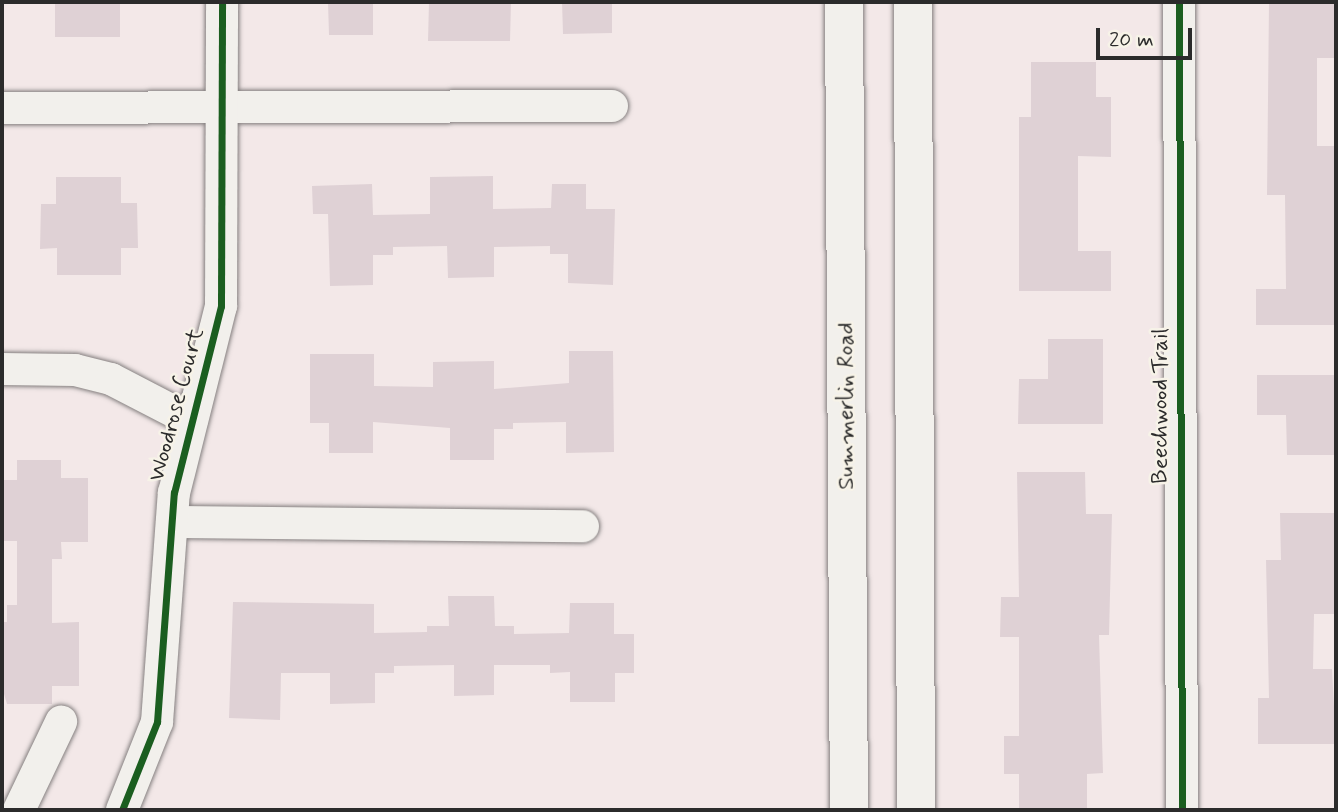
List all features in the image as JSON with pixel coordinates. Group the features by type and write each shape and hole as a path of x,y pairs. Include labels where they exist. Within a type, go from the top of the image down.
{"main road":[{"name":"Summerlin Road","path":"844,2 849,810"},
{"path":"913,2 916,810"}],"street":[{"name":"Woodrose Court","path":"122,810 158,722 165,683 172,522 192,421 221,306 222,2"},
{"name":"Beechwood Trail","path":"1179,2 1182,810"},
{"path":"2,108 612,106"},
{"path":"2,369 75,370 111,379 192,421"},
{"path":"172,522 583,526"},
{"path":"19,810 61,722"}],"building":[{"path":"55,2 120,2 120,37 55,37"},
{"path":"328,2 373,2 373,35 329,35"},
{"path":"429,2 511,2 510,41 428,41"},
{"path":"562,2 612,2 612,33 563,34"},
{"path":"1269,2 1336,2 1336,58 1317,58 1317,146 1336,146 1336,325 1256,325 1256,289 1286,289 1285,195 1267,195"},
{"path":"1031,62 1096,62 1096,97 1111,97 1111,157 1078,156 1078,251 1111,251 1111,291 1019,291 1019,117 1031,117"},
{"path":"493,176 493,209 551,208 552,184 586,184 586,209 615,209 613,285 568,283 568,254 550,254 550,246 494,247 494,277 448,278 447,246 393,247 393,255 373,255 373,285 330,286 328,214 313,214 312,186 372,184 373,215 430,214 430,177"},
{"path":"56,177 121,177 121,203 137,203 138,248 121,248 121,275 57,275 57,248 40,249 41,204 56,204"},
{"path":"1048,339 1103,339 1103,424 1018,424 1019,379 1048,379"},
{"path":"569,351 613,351 614,452 566,453 566,422 513,423 513,429 494,429 494,460 450,460 450,428 373,422 373,453 329,453 329,423 310,423 310,354 374,354 374,386 433,387 433,362 494,361 494,389 569,383"},
{"path":"1257,375 1336,375 1336,455 1287,455 1286,415 1257,415"},
{"path":"17,460 61,460 61,478 88,478 88,542 61,542 62,559 52,559 52,623 79,622 79,686 52,686 52,704 7,704 2,687 2,622 7,622 7,605 17,605 17,541 2,541 2,480 17,480"},
{"path":"1017,472 1085,472 1086,514 1112,514 1109,635 1099,635 1103,773 1087,774 1087,810 1019,810 1019,774 1004,774 1004,736 1019,736 1019,637 1000,637 1001,597 1019,597"},
{"path":"1280,513 1336,513 1336,614 1314,614 1313,669 1332,669 1336,744 1258,744 1258,698 1269,698 1266,560 1281,560"},
{"path":"448,596 494,596 495,626 514,626 514,634 569,633 570,603 614,603 614,634 634,634 634,673 615,673 615,702 570,702 570,672 550,673 550,665 494,665 494,695 454,696 454,665 394,666 394,673 375,673 375,703 330,704 330,673 281,673 280,720 229,718 233,602 374,604 374,633 427,632 427,626 449,626"}],"cycle path":[{"path":"122,810 157,722 174,493 221,306 222,2"},
{"path":"1179,2 1182,810"}]}
